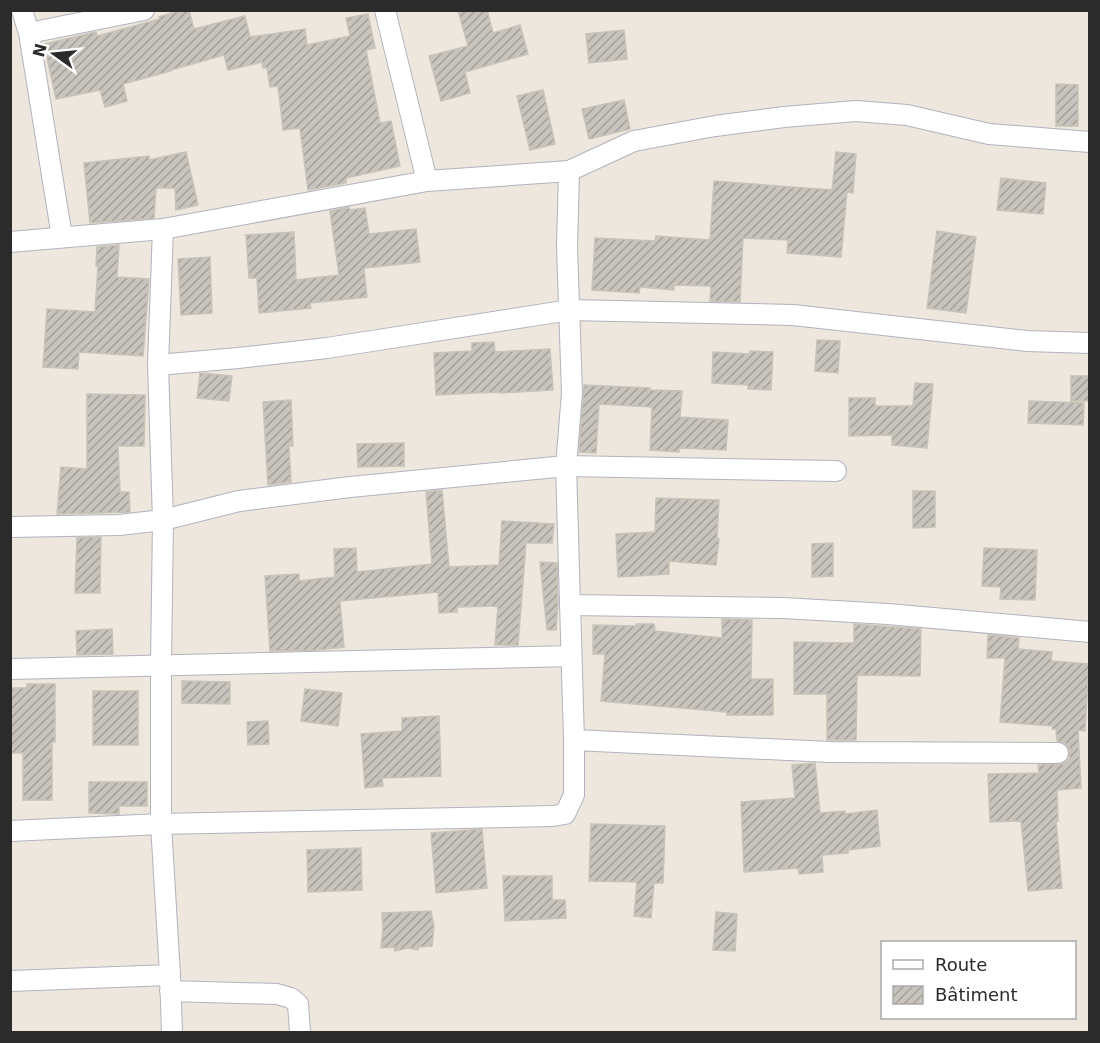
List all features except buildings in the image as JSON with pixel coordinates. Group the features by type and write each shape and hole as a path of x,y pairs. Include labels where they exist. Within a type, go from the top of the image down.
{"street":[{"path":"22,10 29,33 62,237"},
{"path":"29,33 144,10"},
{"path":"386,10 428,181"},
{"path":"10,242 163,229 428,181 569,171 634,141 715,126 784,117 856,111 907,115 989,134 1089,142"},
{"path":"10,831 161,824 541,817 565,814 574,795 566,466 572,393 567,247 569,171"},
{"path":"163,229 158,365 163,520 161,824 171,1032"},
{"path":"158,365 327,348 570,310 793,315 1027,340 1089,343"},
{"path":"10,527 119,525 163,520 238,501 350,487 566,466 836,471"},
{"path":"570,605 783,608 888,614 1089,632"},
{"path":"10,669 571,656"},
{"path":"574,740 830,752 1058,753"},
{"path":"10,981 170,983 276,994 291,998 298,1004 300,1032"}]}
